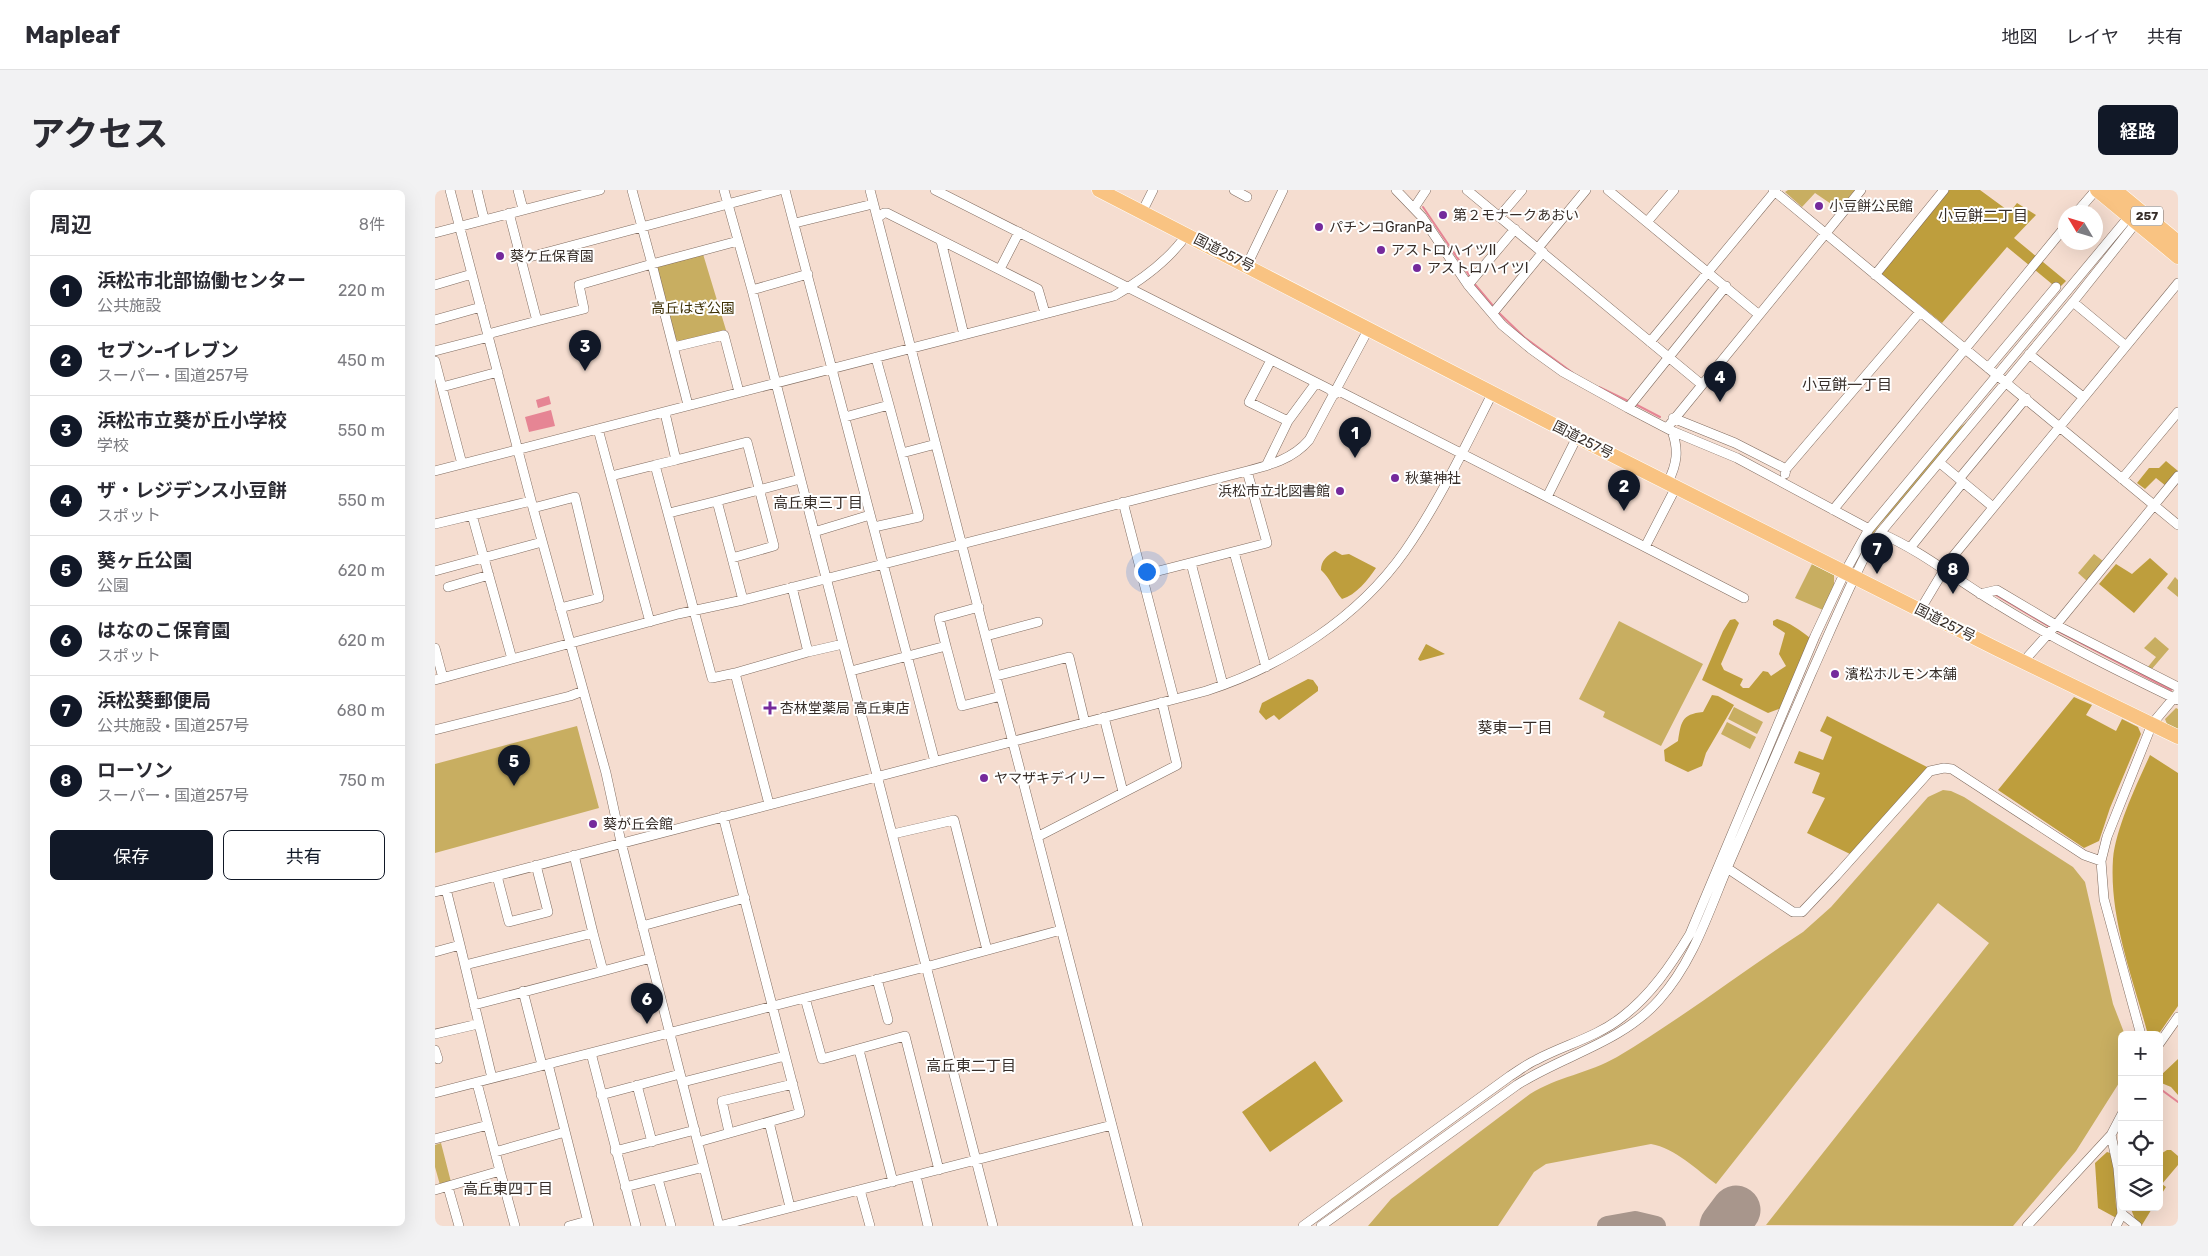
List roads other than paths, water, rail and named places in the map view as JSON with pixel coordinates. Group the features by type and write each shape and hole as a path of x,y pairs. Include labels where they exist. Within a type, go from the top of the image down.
{"highway":[{"name":"国道257号","path":"1099,190 1369,328 1492,394 2023,662 2178,737"},
{"name":"257","path":"2097,190 2134,216 2178,242"},
{"name":"257","path":"2115,190 2134,216 2178,257"}],"street":[{"path":"450,190 542,542 606,773 621,842 719,1226 1112,1125"},
{"path":"477,190 484,219"},
{"path":"518,190 523,209"},
{"path":"435,233 600,190"},
{"path":"632,190 688,405"},
{"path":"724,190 752,290 851,671 993,1226"},
{"path":"522,259 780,190"},
{"path":"785,190 834,369 935,762"},
{"path":"870,190 1138,1226"},
{"path":"935,190 1316,383 1462,453 1744,598"},
{"path":"1142,212 1153,190"},
{"path":"1233,190 1247,197"},
{"path":"1247,265 1283,190"},
{"path":"1396,190 1414,208 1495,311 1503,325 1531,349 1563,372 1630,404 1669,429 1737,458 1782,481 1869,529"},
{"path":"1407,190 1414,208"},
{"path":"1414,208 1426,190"},
{"path":"1499,217 1522,190"},
{"path":"1495,311 1586,190"},
{"path":"1608,190 1758,314"},
{"path":"1647,222 1674,190"},
{"path":"1645,547 1672,485 1677,458 1676,443 1669,429 1673,418 1861,190"},
{"path":"1875,275 1944,190"},
{"path":"2083,205 2097,190"},
{"path":"1469,191 1701,384"},
{"path":"1650,342 1775,191 2178,525"},
{"path":"795,223 873,204"},
{"path":"509,213 537,321"},
{"path":"877,218 884,213 887,214 1038,289 1045,313"},
{"path":"1849,574 2073,302 2134,216"},
{"path":"1303,1226 1516,1072 1535,1060 1600,1031 1622,1018 1648,994 1673,963 1690,934 1722,867 1869,529 2134,216"},
{"path":"1471,282 1515,230"},
{"path":"1000,270 1019,232"},
{"path":"435,471 1114,296 1128,288 1180,244 1187,234"},
{"path":"1833,510 2058,236"},
{"path":"941,240 963,335"},
{"path":"435,351 585,309 579,285 738,242"},
{"path":"435,285 472,274"},
{"path":"752,290 808,274"},
{"path":"1920,610 1944,568 2178,283"},
{"path":"1630,404 1725,286"},
{"path":"1988,368 2056,287"},
{"path":"2073,302 2126,346"},
{"path":"435,320 481,308"},
{"path":"1782,481 1786,469 1921,312"},
{"path":"435,648 439,679 695,610 743,600 1247,471 1287,458 1299,452 1309,440 1369,328"},
{"path":"674,348 724,335 739,392"},
{"path":"2029,354 2083,398"},
{"path":"874,527 919,517 877,358"},
{"path":"1271,360 1249,402 1288,421"},
{"path":"435,361 462,464"},
{"path":"442,387 498,372"},
{"path":"1267,464 1288,421 1316,383"},
{"path":"435,892 1163,702 1223,685 1267,667 1310,641 1335,623 1379,583 1405,552 1426,519 1492,394"},
{"path":"1910,548 2026,398"},
{"path":"845,417 889,405"},
{"path":"2122,479 2178,412"},
{"path":"665,413 676,460"},
{"path":"1673,418 1735,443 1786,469"},
{"path":"598,429 650,622"},
{"path":"1547,497 1577,437"},
{"path":"611,476 747,442 761,488 775,546 732,558"},
{"path":"903,453 936,444"},
{"path":"1940,462 1993,507"},
{"path":"655,465 712,678 843,644"},
{"path":"1143,575 1267,543 1247,471"},
{"path":"2023,662 2056,625 2178,476"},
{"path":"669,513 800,479"},
{"path":"435,524 472,515 575,497 599,598 560,608"},
{"path":"717,501 743,600"},
{"path":"1123,502 1174,699"},
{"path":"472,515 512,659"},
{"path":"814,532 870,515"},
{"path":"1881,533 1944,568 1980,594 2047,634 2176,697 2151,724 2107,837 2101,860 2104,899 2140,1031"},
{"path":"435,571 542,542"},
{"path":"1234,552 1267,667"},
{"path":"1191,563 1223,685"},
{"path":"448,587 489,576"},
{"path":"792,587 808,652"},
{"path":"1980,594 1997,590 2056,625 2178,687"},
{"path":"979,607 939,618 962,706 1001,696"},
{"path":"986,636 1037,622"},
{"path":"851,671 946,646"},
{"path":"996,676 1069,657 1085,722"},
{"path":"735,673 769,804"},
{"path":"435,730 571,696 583,691"},
{"path":"1037,837 1177,765 1163,702"},
{"path":"1104,717 1123,792"},
{"path":"1722,867 1793,912 1801,912 1836,876 1930,771 1944,768 1952,769 2084,855 2101,860"},
{"path":"698,1142 800,1113 723,816"},
{"path":"893,834 954,820 987,950"},
{"path":"573,855 603,971"},
{"path":"497,876 509,922 548,912 536,865"},
{"path":"1321,1226 1541,1069 1607,1041 1631,1026 1659,1000 1684,966 1701,934 1722,867"},
{"path":"446,889 492,1078"},
{"path":"642,926 745,898"},
{"path":"435,1093 1061,930"},
{"path":"465,965 593,933"},
{"path":"435,952 460,945"},
{"path":"474,1005 651,958"},
{"path":"877,979 888,1020"},
{"path":"523,992 565,1132 588,1223 569,1226"},
{"path":"805,998 823,1059 905,1036 939,1170"},
{"path":"2163,1038 2178,1017"},
{"path":"435,1034 478,1024"},
{"path":"859,1050 893,1182"},
{"path":"591,1053 636,1226"},
{"path":"601,1095 637,1085 682,1078 785,1056"},
{"path":"477,1083 515,1226"},
{"path":"729,1132 722,1101 793,1084"},
{"path":"637,1085 652,1142"},
{"path":"2027,1226 2111,1135 2118,1121"},
{"path":"769,1122 790,1207"},
{"path":"435,1139 488,1125"},
{"path":"615,1151 695,1130"},
{"path":"495,1152 565,1132"},
{"path":"2111,1135 2118,1168 2122,1214 2116,1226"},
{"path":"625,1187 704,1167"},
{"path":"435,1190 500,1171"},
{"path":"916,1176 928,1226"},
{"path":"658,1179 671,1226"},
{"path":"449,1187 459,1226"},
{"path":"860,1190 870,1226"},
{"path":"2122,1214 2137,1226"}],"waterway":[{"path":"1423,207 1471,278"},
{"path":"1473,282 1494,307"},
{"path":"1497,311 1524,337 1573,373"},
{"path":"1599,387 1628,401"},
{"path":"1635,404 1660,417"},
{"path":"1996,595 2050,627"},
{"path":"2056,630 2171,690"},
{"path":"2163,1091 2178,1102"}],"place":[{"name":"小豆餅公民館","path":"1819,206"},
{"name":"第２モナークあおい","path":"1443,215"},
{"name":"パチンコGranPa","path":"1319,227"},
{"name":"アストロハイツII","path":"1381,250"},
{"name":"葵ケ丘保育園","path":"500,256"},
{"name":"アストロハイツI","path":"1417,268"},
{"name":"浜松市立葵が丘小学校","path":"585,371"},
{"name":"ザ・レジデンス小豆餅","path":"1720,402"},
{"name":"浜松市北部協働センター","path":"1355,458"},
{"name":"秋葉神社","path":"1395,478"},
{"name":"浜松市立北図書館","path":"1340,491"},
{"name":"セブン-イレブン","path":"1624,511"},
{"name":"浜松葵郵便局","path":"1877,574"},
{"name":"ローソン","path":"1953,594"},
{"name":"濱松ホルモン本舗","path":"1835,674"},
{"name":"杏林堂薬局 高丘東店","path":"770,708"},
{"name":"ヤマザキデイリー","path":"984,778"},
{"name":"葵ヶ丘公園","path":"514,786"},
{"name":"葵が丘会館","path":"593,824"},
{"name":"はなのこ保育園","path":"647,1024"}],"district":[{"name":"小豆餅二丁目","path":"1983,216"},
{"name":"小豆餅一丁目","path":"1847,385"},
{"name":"高丘東三丁目","path":"818,503"},
{"name":"葵東一丁目","path":"1515,728"},
{"name":"高丘東二丁目","path":"971,1066"},
{"name":"高丘東四丁目","path":"508,1189"}],"park label":[{"name":"高丘はぎ公園","path":"693,308"}]}
